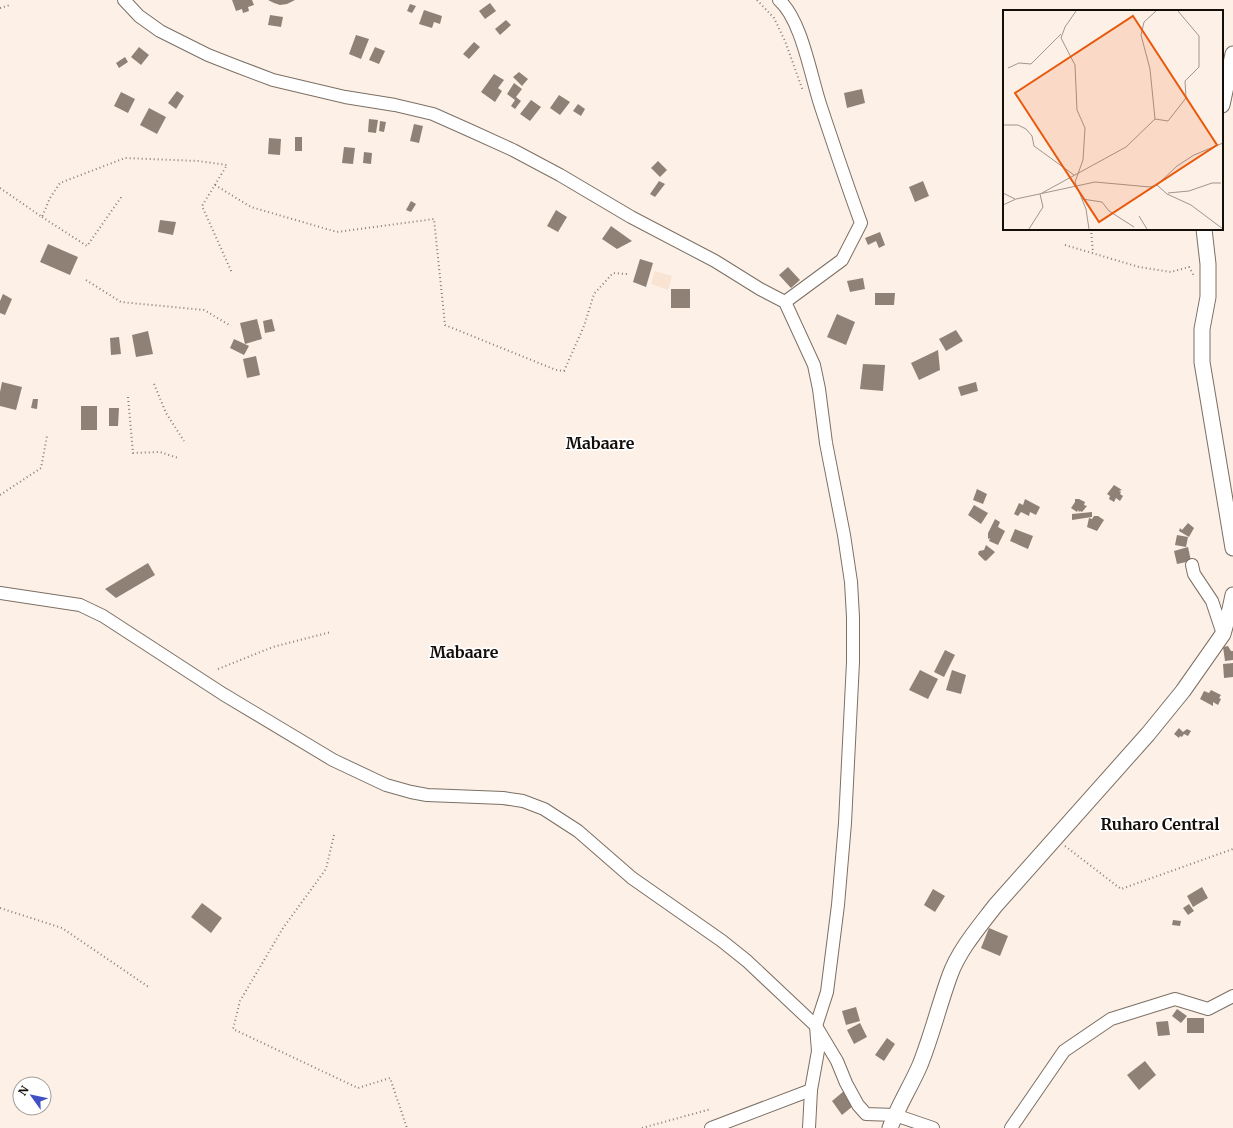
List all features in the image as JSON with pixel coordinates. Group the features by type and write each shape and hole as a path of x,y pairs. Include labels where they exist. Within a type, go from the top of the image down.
{"street":[{"path":"124,0 139,16 160,31 208,55 251,72 272,80 345,97 395,105 433,114 513,150 785,302 814,365 819,389 826,443 844,535 851,582 853,617 853,662 846,808 827,992 816,1026 818,1051 811,1090 808,1128"},
{"path":"779,0 784,4 799,32 820,106 861,223 842,260 785,302"},
{"path":"1223,100 1233,54"},
{"path":"1204,230 1208,264 1208,297 1202,329 1202,362 1233,548"},
{"path":"1192,564 1194,574 1212,601 1223,634"},
{"path":"0,593 80,605 103,616 223,694 332,760 386,785 427,795 503,798 523,801 544,809 578,831 632,878 747,960 816,1026 837,1061 846,1083 858,1105 866,1114 892,1121 933,1128"},
{"path":"892,1121 920,1066 932,1034 950,974 976,930 995,906 1148,734 1188,684 1223,634 1233,595"},
{"path":"1012,1128 1064,1051 1111,1019 1175,999 1208,1009 1233,996"},
{"path":"712,1128 811,1090"}],"path":[{"path":"757,0 774,18 785,41 801,86"},
{"path":"0,8 10,5"},
{"path":"42,217 50,198 60,183 125,158 198,161 226,165 202,206 232,273"},
{"path":"215,185 251,207 337,232 434,219 445,325 556,370 564,371 584,326 594,294 613,272 627,274"},
{"path":"0,188 87,246 122,196"},
{"path":"1091,230 1093,253"},
{"path":"1065,245 1139,267 1171,272 1189,267 1195,278"},
{"path":"86,280 121,302 204,310 231,326"},
{"path":"154,384 166,413 184,441"},
{"path":"128,397 133,453 160,452 178,458"},
{"path":"0,495 42,468 46,436"},
{"path":"218,669 273,646 331,632"},
{"path":"334,835 326,869 282,928 240,1001 233,1029 358,1088 390,1078 407,1128"},
{"path":"1055,838 1121,889 1233,849"},
{"path":"0,908 62,928 150,988"},
{"path":"642,1128 711,1109"}],"shaded area":[{"path":"655,271 672,276 668,290 651,284"}],"building":[{"path":"232,0 252,0 254,5 248,7 249,11 243,13 242,9 236,11"},
{"path":"268,0 295,0 287,4 280,5"},
{"path":"490,3 496,11 485,19 479,11"},
{"path":"410,4 416,6 412,13 407,11"},
{"path":"424,10 442,16 440,24 434,22 432,28 419,24"},
{"path":"270,15 283,17 281,27 268,25"},
{"path":"506,20 511,25 500,35 495,29"},
{"path":"356,35 369,39 361,59 349,54"},
{"path":"474,42 480,47 469,59 463,54"},
{"path":"139,47 149,55 141,65 131,57"},
{"path":"375,47 385,51 379,64 369,60"},
{"path":"125,57 128,62 119,68 116,63"},
{"path":"519,72 528,79 522,86 513,77"},
{"path":"494,74 504,80 498,88 502,91 495,102 481,92"},
{"path":"514,83 522,89 516,97 521,101 515,109 511,106 515,100 507,94"},
{"path":"862,89 865,103 847,108 844,93"},
{"path":"177,91 184,96 176,109 168,103"},
{"path":"121,92 135,99 128,113 114,106"},
{"path":"559,95 570,102 560,115 550,108"},
{"path":"531,100 541,107 530,121 520,114"},
{"path":"578,104 585,109 581,116 573,111"},
{"path":"149,108 166,117 157,134 140,125"},
{"path":"369,119 378,120 376,133 368,132"},
{"path":"380,121 386,122 384,132 379,131"},
{"path":"414,124 423,126 419,143 410,141"},
{"path":"295,137 302,137 302,151 295,151"},
{"path":"269,138 281,139 280,155 268,154"},
{"path":"344,147 355,148 353,164 342,163"},
{"path":"364,152 372,153 371,164 363,163"},
{"path":"658,161 667,170 660,177 651,168"},
{"path":"659,181 665,184 655,197 650,194"},
{"path":"923,181 929,196 915,202 909,187"},
{"path":"411,201 416,204 411,212 406,210"},
{"path":"556,210 567,217 558,232 547,226"},
{"path":"160,220 176,222 173,235 158,232"},
{"path":"611,226 632,241 617,249 602,239"},
{"path":"880,232 885,245 879,248 876,241 868,245 865,238"},
{"path":"48,244 78,257 70,275 40,262"},
{"path":"640,259 653,263 646,287 633,282"},
{"path":"788,267 800,280 791,288 779,275"},
{"path":"863,278 865,289 850,292 847,281"},
{"path":"671,289 690,289 690,308 671,308"},
{"path":"875,293 895,293 894,305 875,305"},
{"path":"3,294 12,299 5,315 0,313 0,301"},
{"path":"837,314 855,322 846,345 827,337"},
{"path":"257,319 262,339 245,344 240,323"},
{"path":"272,319 275,331 265,333 263,321"},
{"path":"956,330 963,341 946,351 939,339"},
{"path":"148,331 153,354 136,357 132,335"},
{"path":"119,337 121,354 111,355 110,338"},
{"path":"234,339 249,346 244,355 230,348"},
{"path":"938,350 940,370 919,380 911,363"},
{"path":"256,356 260,375 247,378 243,359"},
{"path":"863,364 885,365 883,391 860,389"},
{"path":"2,382 22,387 16,410 0,406"},
{"path":"976,382 978,391 961,396 958,387"},
{"path":"33,399 38,399 37,409 31,408"},
{"path":"81,406 97,406 97,430 81,430"},
{"path":"109,408 119,408 118,426 109,426"},
{"path":"1114,485 1122,490 1119,491 1123,496 1120,501 1116,498 1114,502 1109,499 1110,496 1107,494"},
{"path":"977,489 987,494 983,504 973,500"},
{"path":"1025,499 1040,507 1036,515 1030,512 1029,516 1021,512 1018,516 1014,514 1019,503 1023,505"},
{"path":"1075,499 1085,502 1084,505 1087,506 1082,512 1079,512 1078,510 1077,512 1071,508 1075,502"},
{"path":"974,505 988,513 981,524 968,515"},
{"path":"1092,512 1092,517 1072,520 1072,514"},
{"path":"1094,516 1098,516 1104,520 1097,531 1087,527 1089,518 1092,519"},
{"path":"995,519 1000,522 998,527 1005,531 998,545 989,541 990,538 988,539 988,533"},
{"path":"1188,523 1194,528 1189,537 1179,531 1180,528 1182,530"},
{"path":"1015,529 1033,536 1028,549 1010,541"},
{"path":"1177,535 1188,537 1186,547 1175,545"},
{"path":"986,545 995,552 985,561 978,554 979,551 984,550"},
{"path":"1188,547 1191,561 1177,564 1174,551"},
{"path":"148,563 155,575 116,598 105,589"},
{"path":"1228,646 1231,651 1233,651 1233,660 1225,661 1223,647"},
{"path":"945,650 955,655 944,677 934,672"},
{"path":"1233,663 1233,677 1224,678 1223,664"},
{"path":"920,670 938,679 928,699 909,690"},
{"path":"952,670 966,675 961,694 946,690"},
{"path":"1211,690 1221,695 1218,705 1213,702 1213,706 1200,699 1204,691 1209,693"},
{"path":"1179,728 1183,732 1187,729 1191,731 1188,736 1184,734 1179,738 1174,734"},
{"path":"1202,887 1208,898 1193,907 1187,896"},
{"path":"933,889 945,896 935,912 924,905"},
{"path":"202,903 222,918 211,933 191,917"},
{"path":"1189,904 1194,911 1188,915 1183,908"},
{"path":"1173,920 1181,921 1180,926 1172,925"},
{"path":"989,928 1008,936 1000,956 981,948"},
{"path":"856,1007 860,1021 846,1025 842,1011"},
{"path":"1177,1009 1187,1016 1181,1023 1172,1016"},
{"path":"1187,1018 1204,1018 1204,1033 1187,1033"},
{"path":"1168,1021 1170,1035 1158,1036 1156,1022"},
{"path":"860,1023 867,1037 854,1044 847,1030"},
{"path":"887,1038 895,1044 884,1061 875,1055"},
{"path":"1145,1061 1156,1075 1139,1090 1127,1075"},
{"path":"844,1091 853,1106 842,1115 832,1101"}],"district":[{"name":"Mabaare","path":"600,443"},
{"name":"Mabaare","path":"464,652"},
{"name":"Ruharo Central","path":"1160,824"}]}
